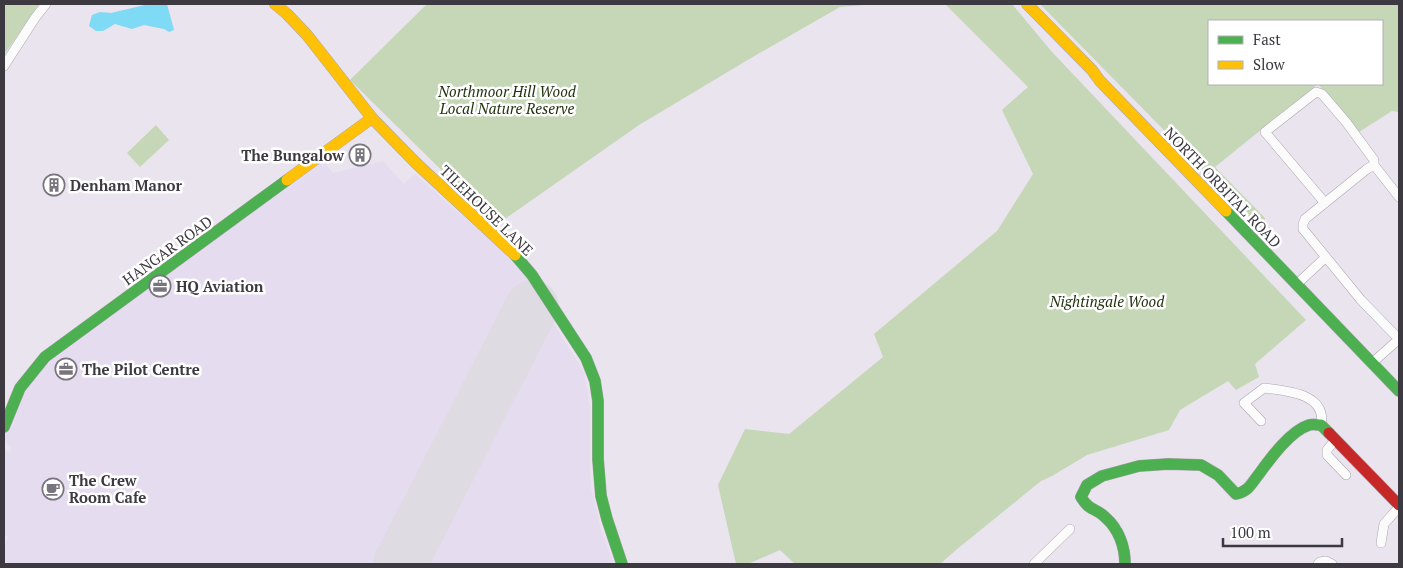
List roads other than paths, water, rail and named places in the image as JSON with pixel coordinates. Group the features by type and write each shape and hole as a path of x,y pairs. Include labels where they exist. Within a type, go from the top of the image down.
{"street":[{"path":"4,66 34,18 46,4"},
{"name":"TILEHOUSE LANE","path":"275,4 307,35 372,118 416,163 515,254 532,275 586,358 594,381 598,401 600,488 607,520 622,564"},
{"name":"NORTH ORBITAL ROAD","path":"1027,4 1092,70 1161,146 1399,391"},
{"path":"1325,203 1266,132 1316,92 1322,94 1346,122 1374,160 1374,165 1397,192"},
{"name":"HANGAR ROAD","path":"4,426 20,388 45,357 372,118"},
{"path":"1372,363 1399,339 1361,300 1303,229 1303,224 1305,219 1374,165"},
{"path":"1296,284 1326,257"},
{"path":"1261,421 1244,403 1264,388 1292,392 1308,397 1320,408 1322,416 1321,425"},
{"path":"1125,564 1125,555 1120,536 1106,516 1086,506 1081,497 1087,485 1102,476 1139,466 1168,464 1201,465 1218,475 1236,494 1245,492 1277,451 1299,430 1311,424 1321,425 1399,506 1384,524 1381,543"},
{"path":"1335,440 1326,450 1327,455 1346,475"},
{"path":"1034,564 1070,528"},
{"path":"1318,564 1326,560 1332,564"}],"water":[{"path":"149,4 167,4 174,30 169,32 164,29 144,25 132,29 115,24 103,31 96,31 89,26 92,15 100,12 111,13"}],"place":[{"name":"The Bungalow","path":"360,155"},
{"name":"Denham Manor","path":"54,185"},
{"name":"HQ Aviation","path":"160,286"},
{"name":"The Pilot Centre","path":"66,369"},
{"name":"The Crew Room Cafe","path":"53,489"}],"park label":[{"name":"Northmoor Hill Wood Local Nature Reserve","path":"507,100"},
{"name":"Nightingale Wood","path":"1107,301"}]}
